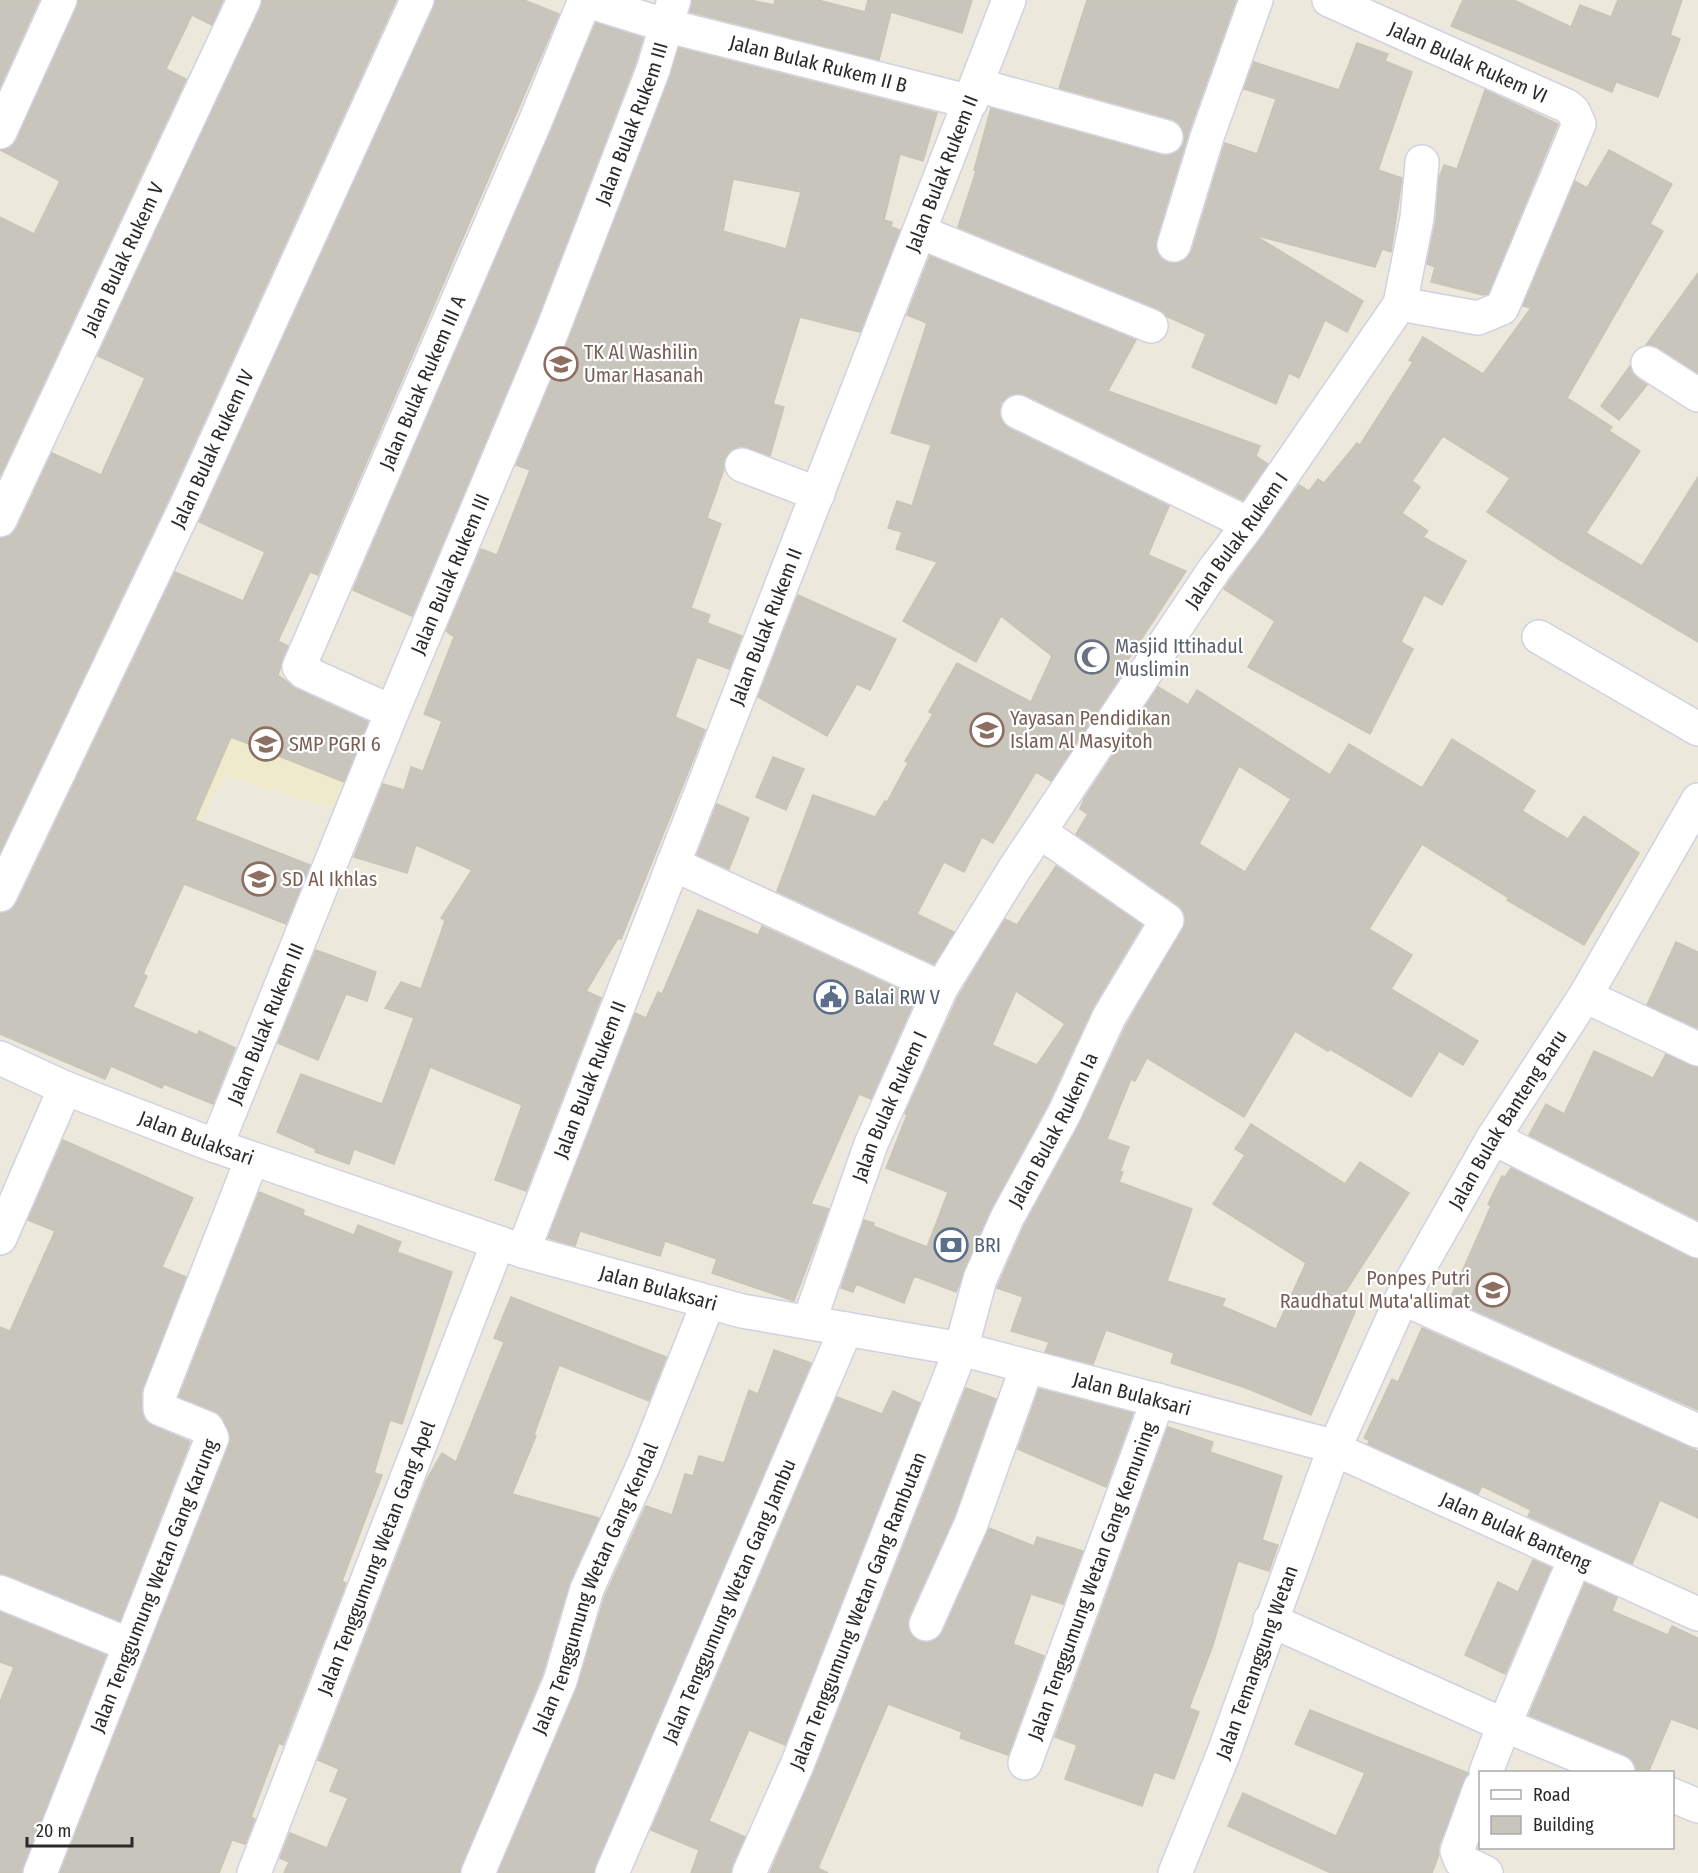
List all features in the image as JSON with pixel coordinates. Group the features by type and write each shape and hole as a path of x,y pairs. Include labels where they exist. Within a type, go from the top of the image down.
{"street":[{"path":"0,132 60,0"},
{"name":"Jalan Bulak Rukem V","path":"0,520 244,0"},
{"name":"Jalan Bulak Rukem IV","path":"0,895 188,502 417,0"},
{"name":"Jalan Bulak Rukem II B","path":"584,0 671,13 974,93 1166,137"},
{"name":"Jalan Bulak Rukem III A","path":"392,712 304,672 299,667 535,122 584,0"},
{"name":"Jalan Bulak Rukem II","path":"510,1247 673,864 1010,0"},
{"path":"1174,244 1207,137 1256,0"},
{"name":"Jalan Bulak Rukem VI","path":"1330,0 1573,111 1579,124 1502,308 1478,318 1400,304"},
{"name":"Jalan Bulak Rukem III","path":"216,1146 392,712 553,329 671,13"},
{"path":"1400,304 1417,218 1422,162"},
{"path":"920,232 1151,326"},
{"name":"Jalan Bulak Rukem I","path":"809,1323 871,1144 941,988 1040,832 1214,570 1249,524 1400,304"},
{"path":"1648,363 1698,395"},
{"path":"1018,412 1249,524"},
{"path":"742,465 818,494"},
{"path":"1539,637 1698,729"},
{"name":"Jalan Bulak Banteng Baru","path":"1317,1442 1493,1138 1686,845 1698,800"},
{"name":"Jalan Bulak Rukem Ia","path":"962,1349 980,1279 1007,1218 1064,1114 1109,1017 1167,920 1040,832"},
{"path":"673,864 941,988"},
{"path":"1585,996 1698,1049"},
{"name":"Jalan Bulaksari","path":"0,1058 65,1088 216,1146 510,1247 708,1303 962,1349 1317,1442"},
{"path":"0,1238 65,1088"},
{"path":"1493,1138 1698,1241"},
{"name":"Jalan Tenggumung Wetan Gang Karung","path":"40,1873 212,1438 207,1428 160,1408 160,1394 252,1159"},
{"name":"Jalan Tenggumung Wetan Gang Apel","path":"254,1873 510,1247"},
{"path":"1402,1298 1698,1431"},
{"name":"Jalan Tenggumung Wetan Gang Kendal","path":"478,1873 560,1681 587,1589 643,1466 708,1303"},
{"name":"Jalan Tenggumung Wetan Gang Jambu","path":"612,1873 846,1329"},
{"name":"Jalan Tenggumung Wetan Gang Rambutan","path":"749,1873 797,1765 962,1349"},
{"path":"926,1624 971,1524 1027,1367"},
{"name":"Jalan Tenggumung Wetan Gang Kemuning","path":"1025,1763 1158,1400"},
{"name":"Jalan Bulak Banteng","path":"1317,1442 1698,1614"},
{"name":"Jalan Temanggung Wetan","path":"1175,1873 1223,1755 1270,1620 1317,1442"},
{"path":"1487,1771 1575,1559"},
{"path":"0,1592 130,1645"},
{"path":"1270,1620 1504,1725 1613,1771"},
{"path":"1479,1791 1457,1851 1461,1861 1486,1873"},
{"path":"1674,1796 1698,1806"}],"shaded area":[{"name":"SMP PGRI 6","path":"207,643 381,711 342,811 224,776 176,871"}],"building":[{"path":"0,0 39,0 0,87"},
{"path":"78,0 223,0 212,25 192,15 166,69 186,79 0,476 0,217 34,234 60,181 0,150 10,148 17,140"},
{"path":"262,0 396,0 171,494 0,852 0,538 10,536 17,528 52,453 101,475 145,378 98,356"},
{"path":"435,0 524,0 559,14 318,575 310,572 278,641 288,646 278,675 296,689 368,722 344,782 231,737 195,820 310,865 286,924 184,884 143,974 147,976 133,1007 197,1035 199,1031 235,1048 213,1104 164,1084 162,1088 111,1066 105,1079 0,1034 0,914 10,911 17,903 175,572 243,601 265,552 199,522"},
{"path":"692,0 750,0 774,5 775,0 818,0 865,12 868,0 972,0 962,33 891,12 879,60 690,12"},
{"path":"1087,0 1236,0 1189,131 1156,240 1156,249 1160,257 1169,263 1179,263 1192,251 1225,143 1257,154 1276,99 1244,89 1254,62 1339,90 1357,43 1388,54 1385,61 1412,72 1378,170 1402,178 1391,252 1382,249 1375,267 1254,235 1363,301 1347,332 1325,320 1299,378 1289,373 1276,404 1192,367 1206,334 1166,316 1158,309 958,227 976,171 974,170 991,108 1161,155 1171,155 1179,151 1184,143 1184,132 1179,123 1172,119 1059,88"},
{"path":"1463,0 1514,0 1571,27 1580,5 1611,17 1618,0 1682,0 1670,35 1680,39 1658,97 1616,82 1612,92 1451,26"},
{"path":"596,23 643,38 635,64 536,322 412,616 353,590"},
{"path":"679,48 937,113 923,161 900,154 884,220 892,222 891,227 900,230 860,332 800,317 773,404 784,407 770,456 740,446 731,450 725,458 724,469 707,518 721,524 691,608 710,615 707,623 742,636 729,669 697,657 675,717 705,730 621,939 618,938 586,991 601,998 526,1191 495,1180 522,1105 430,1067 394,1164 354,1149 349,1164 315,1152 316,1149 277,1132 301,1074 382,1104 414,1018 385,1008 401,982 421,989 445,921 441,918 472,870 416,845 407,873 354,857 383,784 404,790 411,767 423,771 442,721 424,714 454,637 446,631 481,549 497,555 530,470 516,465 570,336","holes":["733,179 801,192 786,249 723,231"]},
{"path":"1485,90 1558,124 1488,294 1483,295 1431,282 1435,267 1427,264 1436,220 1439,178 1444,165 1457,169"},
{"path":"1609,150 1672,184 1650,224 1663,231 1567,398 1612,427 1609,431 1640,451 1586,533 1642,566 1698,477 1698,642 1560,560 1487,512 1510,478 1443,436 1412,481 1420,487 1402,513 1428,531 1423,537 1466,561 1442,605 1424,595 1401,642 1413,649 1370,734 1248,667 1275,621 1224,589 1299,485 1309,491 1318,479 1324,483 1357,443 1360,445 1413,362 1409,360 1423,337 1483,374 1531,308 1523,306 1575,181 1587,188"},
{"path":"930,256 1136,340 1108,391 1260,446 1256,456 1268,464 1243,500 1026,395 1016,393 1008,396 1001,403 999,414 1003,423 1010,429 1169,506 1148,555 1186,571 1123,667 1126,668 1051,781 1036,772 993,843 982,837 964,872 944,862 917,914 954,932 934,964 777,891 813,795 875,817 885,801 887,802 908,763 905,761 933,714 929,712 957,663 1031,702 1052,656 1001,616 976,662 903,621 937,562 896,549 902,532 888,528 897,501 912,506 931,445 891,433 927,323 907,315"},
{"path":"1698,273 1698,373 1658,347 1646,345"},
{"path":"1630,366 1637,378 1647,385 1619,420 1601,406"},
{"path":"798,595 896,639 870,690 857,684 827,736 758,697"},
{"path":"1158,687 1188,705 1197,690 1330,775 1349,744 1422,788 1452,739 1535,791 1522,811 1568,839 1584,816 1639,853 1584,945 1507,900 1509,898 1422,844 1369,929 1412,955 1391,989 1478,1041 1463,1065 1439,1051 1411,1097 1295,1031 1244,1117 1147,1058 1135,1081 1131,1079 1107,1139 1129,1147 1120,1171 1123,1172 1119,1182 1192,1209 1167,1281 1225,1299 1222,1306 1276,1329 1306,1263 1213,1204 1245,1155 1235,1149 1251,1124 1345,1184 1360,1162 1409,1193 1340,1300 1357,1307 1311,1415 1246,1388 1171,1363 1174,1353 1106,1330 1093,1364 1045,1352 1049,1342 1011,1331 1023,1297 997,1288 1024,1226 1080,1123 1126,1026 1186,921 1184,912 1178,905 1076,834 1088,814 1080,809 1084,799","holes":["1239,766 1291,799 1245,872 1199,844"]},
{"path":"773,757 804,769 786,810 756,797"},
{"path":"717,804 749,818 729,869 697,855"},
{"path":"1056,866 1142,925 1093,1007 1047,1106 991,1209 956,1292 914,1276 904,1303 856,1284 853,1292 841,1288 864,1220 874,1223 873,1226 927,1247 948,1192 886,1168 907,1115 905,1114 958,997 1005,919 1017,925","holes":["1016,991 1065,1024 1037,1065 992,1045"]},
{"path":"698,910 758,935 762,926 916,997 871,1099 859,1094 811,1204 829,1209 794,1301 712,1273 717,1259 665,1241 660,1256 580,1231 575,1246 548,1238 635,1013 646,1018 658,992 662,994"},
{"path":"1676,942 1698,952 1698,1028 1647,1005"},
{"path":"316,950 376,972 367,1001 346,994 318,1060 278,1043"},
{"path":"1594,1051 1653,1078 1666,1054 1698,1067 1698,1220 1529,1135 1546,1104 1564,1114"},
{"path":"63,1140 193,1198 162,1267 186,1277 141,1394 145,1420 153,1426 190,1442 120,1621 0,1574 0,1327 10,1331 55,1231 28,1220"},
{"path":"1511,1168 1698,1260 1698,1410 1450,1299 1491,1206 1488,1204 1502,1176 1505,1177"},
{"path":"259,1192 304,1210 303,1215 354,1235 358,1225 401,1242 397,1252 452,1272 402,1424 390,1420 374,1473 382,1475 342,1581 346,1583 283,1745 279,1743 251,1817 255,1819 245,1844 232,1840 219,1873 60,1873 229,1445 231,1437 223,1419 214,1411 179,1397"},
{"path":"511,1297 666,1357 649,1401 559,1365 534,1435 536,1436 512,1494 599,1518 569,1584 542,1675 460,1873 284,1873 289,1862 280,1858 290,1833 327,1848 348,1798 330,1791 339,1769 318,1760 427,1479 442,1453 456,1462 504,1342 494,1338"},
{"path":"1422,1328 1698,1451 1698,1518 1660,1500 1632,1564 1528,1516 1531,1510 1482,1486 1478,1494 1368,1444 1369,1440 1364,1438 1392,1379 1398,1382"},
{"path":"774,1350 811,1363 594,1873 498,1873 577,1688 605,1596 646,1506 672,1515 685,1474 693,1476 699,1456 724,1463 749,1390 758,1394"},
{"path":"966,1388 996,1399 954,1517 909,1616 907,1625 911,1634 918,1641 927,1643 936,1639 943,1632 989,1528 1034,1546 1037,1537 1083,1551 1063,1604 1031,1594 1013,1644 1044,1656 1008,1755 960,1738 962,1732 888,1704 818,1868 828,1873 770,1873 814,1772"},
{"path":"1039,1389 1133,1413 1106,1487 1018,1449"},
{"path":"893,1391 920,1403 785,1745 749,1730 709,1821 745,1837 731,1873 691,1873 699,1850 651,1830 837,1397 882,1414"},
{"path":"1168,1427 1213,1442 1210,1452 1282,1476 1262,1540 1278,1545 1269,1571 1238,1561 1212,1648 1189,1708 1199,1712 1174,1779 1154,1772 1142,1806 1065,1779 1077,1745 1055,1737"},
{"path":"1533,1560 1551,1568 1505,1674 1465,1655 1498,1582 1518,1592"},
{"path":"1585,1583 1617,1598 1612,1611 1668,1635 1672,1626 1698,1638 1698,1729 1671,1719 1649,1771 1636,1771 1633,1761 1625,1755 1529,1715"},
{"path":"0,1612 106,1655 22,1873 0,1873 0,1702 14,1667 0,1662"},
{"path":"1310,1710 1468,1773 1439,1845 1439,1854 1432,1873 1331,1873 1228,1826 1243,1793 1336,1836 1365,1773 1295,1744"}],"place":[{"name":"TK Al Washilin Umar Hasanah","path":"561,364"},
{"name":"Masjid Ittihadul Muslimin","path":"1092,657"},
{"name":"Yayasan Pendidikan Islam Al Masyitoh","path":"987,730"},
{"name":"SMP PGRI 6","path":"266,744"},
{"name":"SD Al Ikhlas","path":"259,879"},
{"name":"Balai RW V","path":"831,997"},
{"name":"BRI","path":"951,1245"},
{"name":"Ponpes Putri Raudhatul Muta'allimat","path":"1493,1290"}]}
